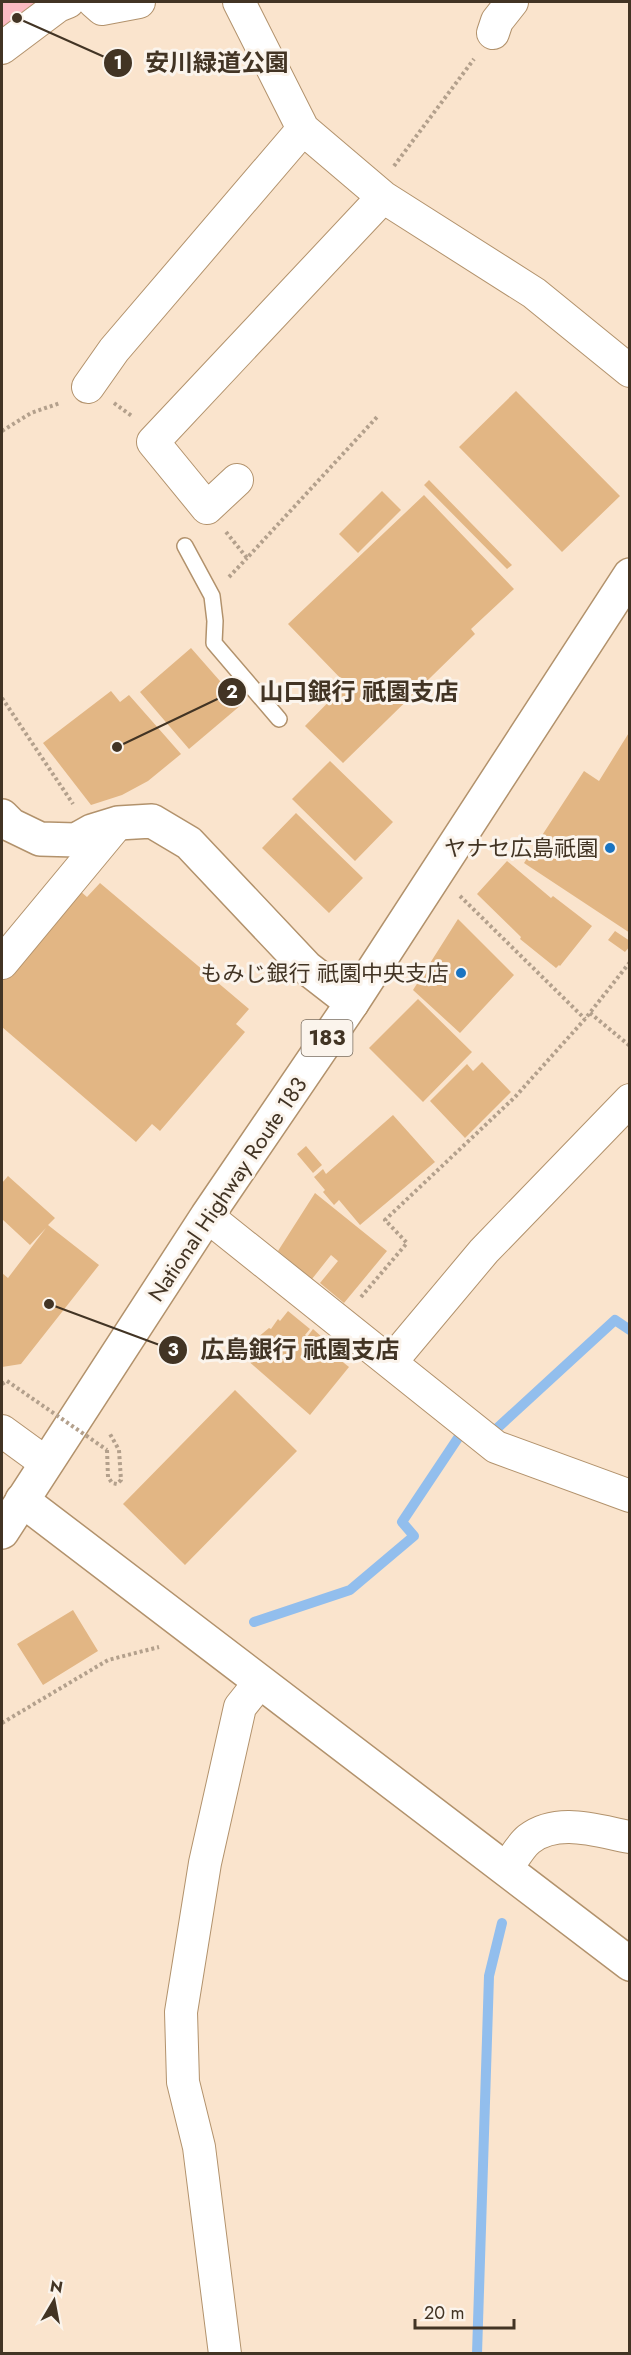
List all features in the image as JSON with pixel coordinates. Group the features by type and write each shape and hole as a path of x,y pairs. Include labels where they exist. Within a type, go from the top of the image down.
{"main road":[{"name":"National Highway Route 183","path":"2,1532 207,1216 352,1003 630,575"},
{"path":"2,816 11,825 40,839 76,840 118,823 152,821 189,843 307,968 352,1003"},
{"path":"22,1500 630,1964"}],"street":[{"path":"2,48 58,6 68,2"},
{"path":"94,2 102,9 140,2"},
{"path":"239,2 303,129 380,194 534,293 630,371"},
{"path":"493,33 497,21 512,2"},
{"path":"88,387 114,350 303,129"},
{"path":"237,480 207,508 153,442 380,194"},
{"path":"2,963 118,823"},
{"path":"391,1362 484,1251 630,1100"},
{"path":"207,1216 496,1447 630,1496"},
{"path":"2,1431 46,1463"},
{"path":"225,2354 199,2147 183,2082 181,2012 205,1863 240,1707 260,1682"},
{"path":"506,1869 528,1840 549,1828 574,1827 630,1837"}],"lane":[{"path":"184,546 212,596 215,621 214,643 279,719"}],"path":[{"path":"380,194 493,33"},
{"path":"207,508 247,558 377,417"},
{"path":"2,698 75,807"},
{"path":"459,896 585,1019"},
{"path":"340,1321 407,1243 385,1220 516,1096 585,1019 630,962"},
{"path":"590,1013 630,1046"},
{"path":"2,1384 7,1381 107,1450 108,1477 112,1483 117,1484 121,1480 119,1450 110,1434"},
{"path":"2,1723 108,1660 161,1646"}],"shaded area":[{"path":"2,2 63,2 2,35"}],"building":[{"path":"516,391 620,496 562,552 459,447"},
{"path":"429,480 512,565 507,569 424,485"},
{"path":"382,491 401,510 358,553 339,534"},
{"path":"424,495 514,589 471,629 475,634 343,763 305,726 346,684 288,624"},
{"path":"191,648 241,705 189,749 140,692"},
{"path":"111,691 120,702 129,695 181,754 148,781 122,795 91,805 43,743"},
{"path":"630,731 630,933 524,863 584,771 599,781"},
{"path":"330,761 393,822 355,861 292,799"},
{"path":"296,813 363,878 329,913 262,848"},
{"path":"507,861 551,898 553,896 592,926 556,968 520,939 521,937 477,894"},
{"path":"65,878 87,897 100,883 249,1009 236,1024 245,1032 160,1131 152,1124 136,1142 2,1027 2,952"},
{"path":"458,919 514,975 460,1033 413,990"},
{"path":"615,931 630,941 630,946 625,952 608,940"},
{"path":"418,999 472,1052 423,1102 369,1048"},
{"path":"482,1062 511,1092 465,1138 430,1101 467,1064 473,1071"},
{"path":"393,1115 435,1162 360,1225 339,1200 334,1205 314,1177 323,1169 326,1174"},
{"path":"306,1146 322,1165 313,1173 297,1154"},
{"path":"8,1176 55,1218 48,1225 99,1265 21,1364 2,1367 2,1273 8,1278 46,1228 30,1245 2,1219 2,1183"},
{"path":"315,1193 387,1251 344,1303 320,1283 338,1261 331,1255 312,1279 278,1251"},
{"path":"288,1311 310,1329 305,1335 307,1337 313,1329 323,1338 319,1343 349,1367 310,1415 239,1353 269,1328 271,1329"},
{"path":"235,1390 297,1451 185,1565 123,1504"},
{"path":"73,1610 98,1651 43,1685 17,1644"}],"waterway":[{"path":"493,1432 615,1320 630,1330"},
{"path":"254,1622 350,1590 414,1536 402,1522 460,1435"},
{"path":"477,2354 489,1976 502,1923"}],"place":[{"name":"安川緑道公園","path":"17,18"},
{"name":"山口銀行 祇園支店","path":"117,747"},
{"name":"ヤナセ広島祇園","path":"610,848"},
{"name":"もみじ銀行 祇園中央支店","path":"461,973"},
{"name":"広島銀行 祇園支店","path":"49,1304"}]}
